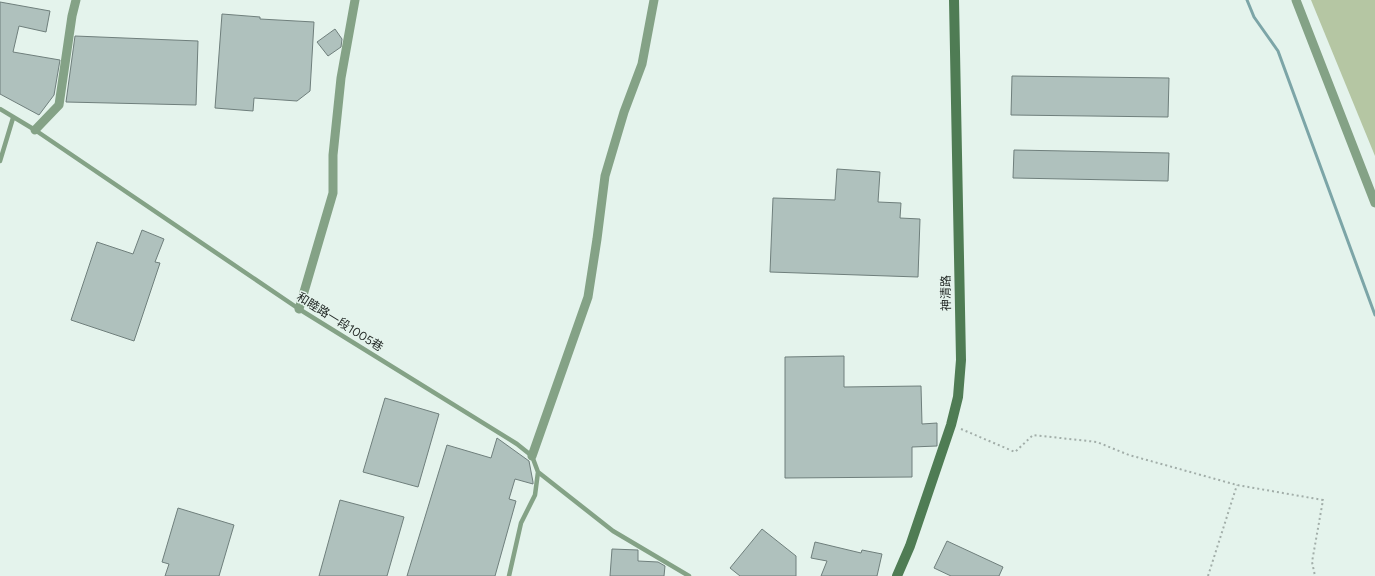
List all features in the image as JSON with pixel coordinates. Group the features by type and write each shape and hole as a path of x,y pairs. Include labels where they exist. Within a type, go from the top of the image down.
{"street":[{"path":"35,130 59,105 72,16 76,0"},
{"path":"299,309 333,193 333,155 341,78 355,0"},
{"path":"532,456 588,297 605,176 624,112 642,64 654,0"},
{"name":"神清路","path":"897,576 910,546 951,425 958,397 961,360 954,0"},
{"path":"1296,0 1375,203"}],"lane":[{"name":"和睦路一段1005巷","path":"0,109 35,130 299,309 517,444 532,456"},
{"path":"0,161 13,118"},
{"path":"509,576 521,522 535,495 538,472 532,456"},
{"path":"538,472 613,531 689,576"}],"path":[{"path":"951,425 1015,452 1033,435 1097,442 1129,456 1237,485 1323,500 1312,562 1315,576"},
{"path":"1208,576 1237,485"}],"green space":[{"path":"1311,0 1375,0 1375,156"}],"building":[{"path":"0,2 50,11 46,32 19,26 13,52 60,60 54,95 39,115 0,94"},
{"path":"222,14 260,17 260,19 314,22 310,91 297,101 254,98 253,111 215,108"},
{"path":"335,29 342,39 341,47 328,56 317,42"},
{"path":"75,36 198,41 196,105 66,102"},
{"path":"1012,76 1169,78 1168,117 1011,115"},
{"path":"1014,150 1169,153 1168,181 1013,178"},
{"path":"837,169 880,172 878,202 901,203 900,218 920,219 918,277 770,272 773,198 835,200"},
{"path":"142,230 164,239 155,262 160,263 134,341 71,320 97,242 133,254"},
{"path":"844,356 844,387 921,386 922,424 937,423 937,446 912,447 912,477 785,478 785,357"},
{"path":"385,398 439,414 418,487 363,472"},
{"path":"497,438 529,461 533,484 515,479 509,499 516,501 495,576 407,576 447,445 491,458"},
{"path":"340,500 404,517 387,576 319,576"},
{"path":"178,508 234,525 219,576 165,576 169,564 162,562"},
{"path":"762,529 796,556 796,576 740,576 730,568"},
{"path":"947,541 1003,567 999,576 951,576 934,568"},
{"path":"815,542 861,553 862,550 882,554 877,576 821,576 827,561 811,558"},
{"path":"612,549 638,550 638,561 658,562 665,566 664,576 610,576"}],"waterway":[{"path":"1247,0 1254,17 1278,51 1375,315"}]}
